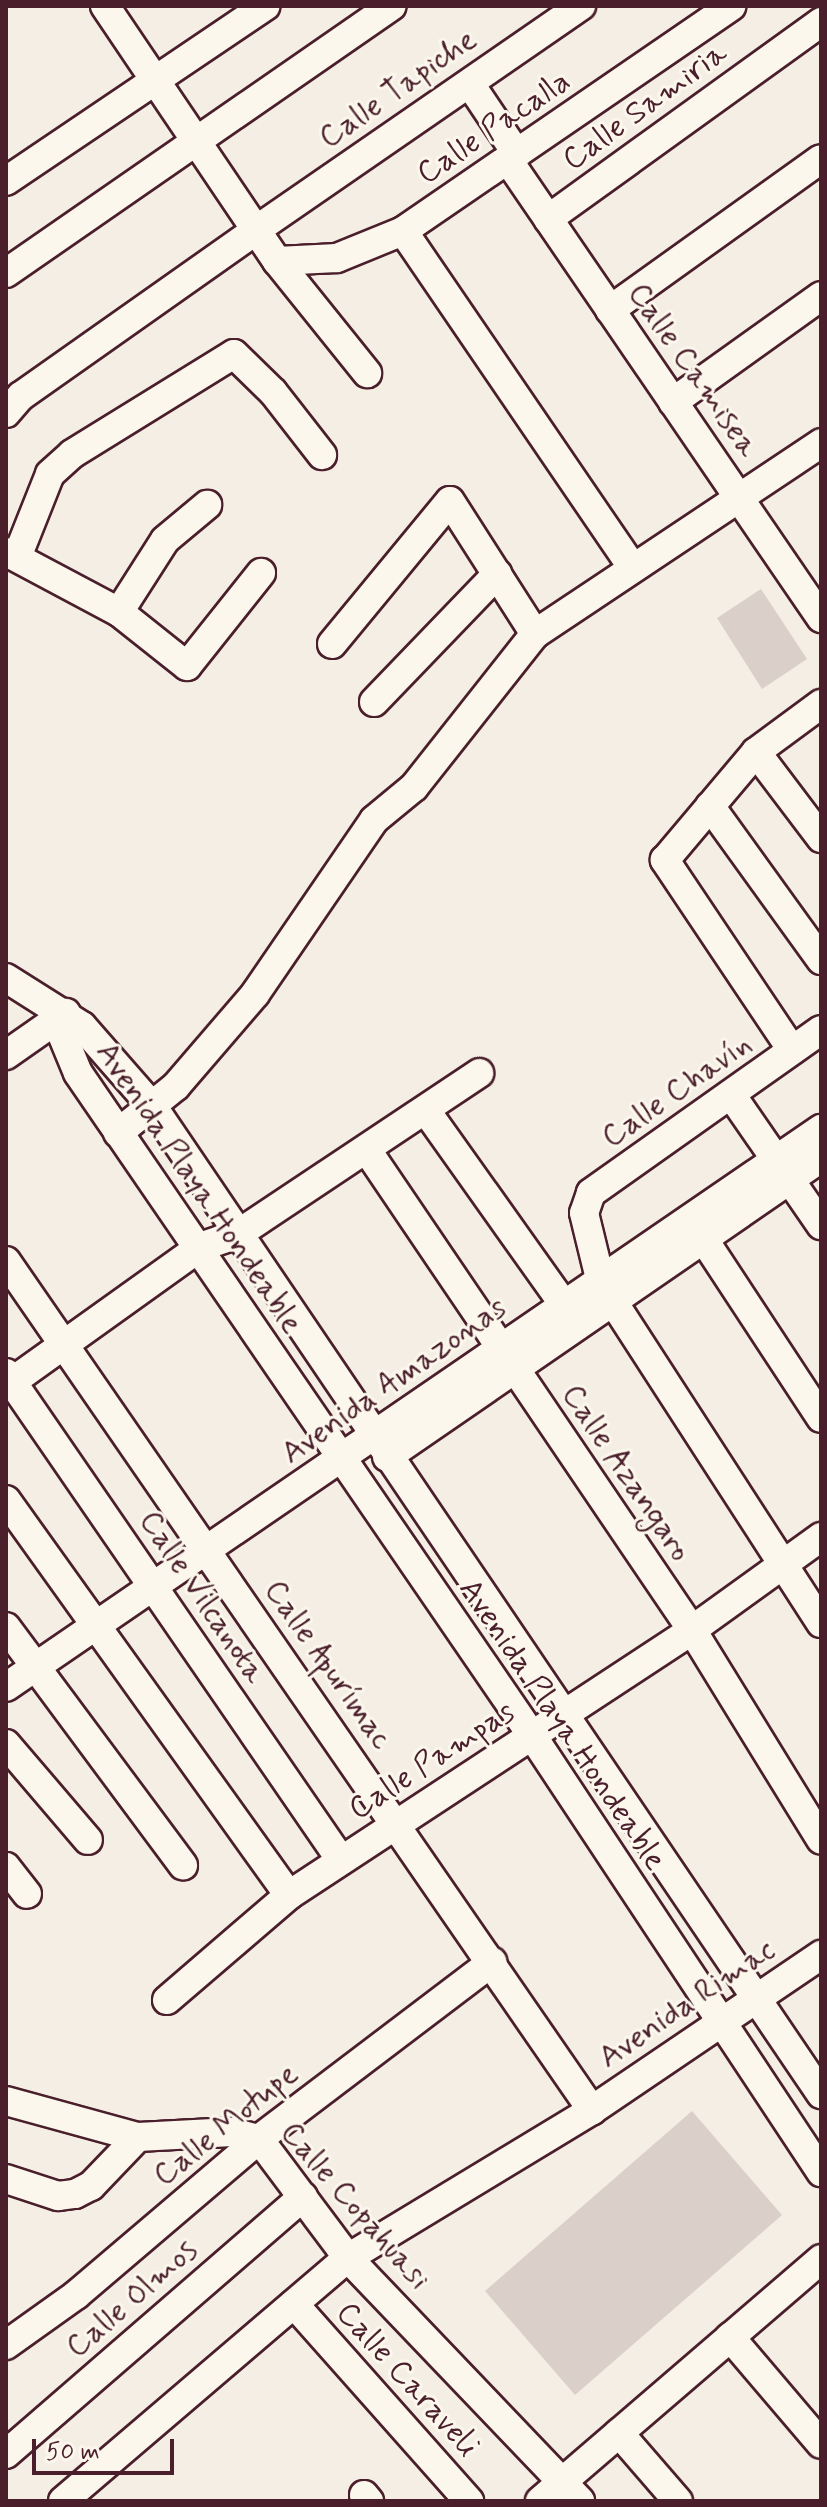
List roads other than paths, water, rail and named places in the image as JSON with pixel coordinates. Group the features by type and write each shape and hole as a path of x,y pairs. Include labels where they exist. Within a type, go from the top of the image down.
{"street":[{"path":"6,181 157,83 265,6"},
{"path":"6,273 391,6"},
{"name":"Calle Tapiche","path":"7,410 256,230 581,6"},
{"name":"Calle Pacalla","path":"277,261 337,258 403,231 731,6"},
{"path":"111,8 157,83 277,261 367,373"},
{"name":"Calle Samiria","path":"548,219 812,25"},
{"name":"Calle Camisea","path":"470,84 548,219 740,498 812,586 821,618"},
{"path":"610,310 821,159"},
{"path":"403,231 633,568"},
{"path":"673,402 821,296"},
{"path":"261,573 187,666 119,612 11,554 50,474 72,454 234,354 273,392 322,455"},
{"path":"118,1133 153,1107 255,994 374,820 414,787 535,634 821,443"},
{"path":"332,644 450,501 535,634"},
{"path":"119,612 165,540 207,505"},
{"path":"374,702 497,574"},
{"path":"792,1050 665,860 756,752 821,704"},
{"path":"756,752 821,838"},
{"path":"710,806 821,960"},
{"path":"6,978 66,1013 6,1055"},
{"name":"Avenida Playa Hondeable","path":"821,2094 566,1715 380,1447 153,1107 101,1045 66,1013 61,1032 66,1051 118,1133 200,1247 340,1459 533,1737 719,2026 821,2172"},
{"name":"Calle Chavín","path":"607,1292 584,1213 591,1193 821,1030"},
{"path":"8,1380 64,1345 200,1247 238,1234 427,1112 479,1073"},
{"path":"732,1096 821,1225"},
{"path":"427,1112 564,1305"},
{"name":"Avenida Amazonas","path":"6,1687 340,1459 380,1447 607,1292 782,1170 821,1129"},
{"name":"Calle Azangaro","path":"367,1150 692,1630 821,1840"},
{"name":"Avenida Amazonas","path":"782,1170 821,1158"},
{"path":"696,1229 821,1418"},
{"name":"Calle Apurímac","path":"6,1261 592,2110"},
{"path":"607,1292 821,1623"},
{"name":"Avenida Amazonas","path":"507,1358 564,1305 607,1292"},
{"name":"Calle Vilcanota","path":"8,1380 341,1860"},
{"path":"6,1500 289,1895"},
{"name":"Calle Pampas","path":"167,2000 289,1895 566,1715 692,1630 821,1537"},
{"path":"6,1627 183,1865"},
{"path":"6,1744 88,1840"},
{"path":"6,1867 27,1894"},
{"name":"Avenida Rimac","path":"63,2501 348,2258 592,2110 821,1955"},
{"name":"Calle Motupe","path":"6,2345 76,2295 259,2139 492,1962"},
{"name":"Calle Copahuasi","path":"6,2101 138,2137 232,2132 259,2139 348,2258 561,2495"},
{"path":"6,2179 58,2196 75,2194 91,2186 138,2137"},
{"name":"Calle Olmos","path":"6,2454 303,2197"},
{"path":"561,2495 619,2433 821,2259"},
{"name":"Calle Caraveli","path":"294,2304 469,2501"},
{"path":"730,2337 821,2444"},
{"path":"619,2433 678,2501"}]}
